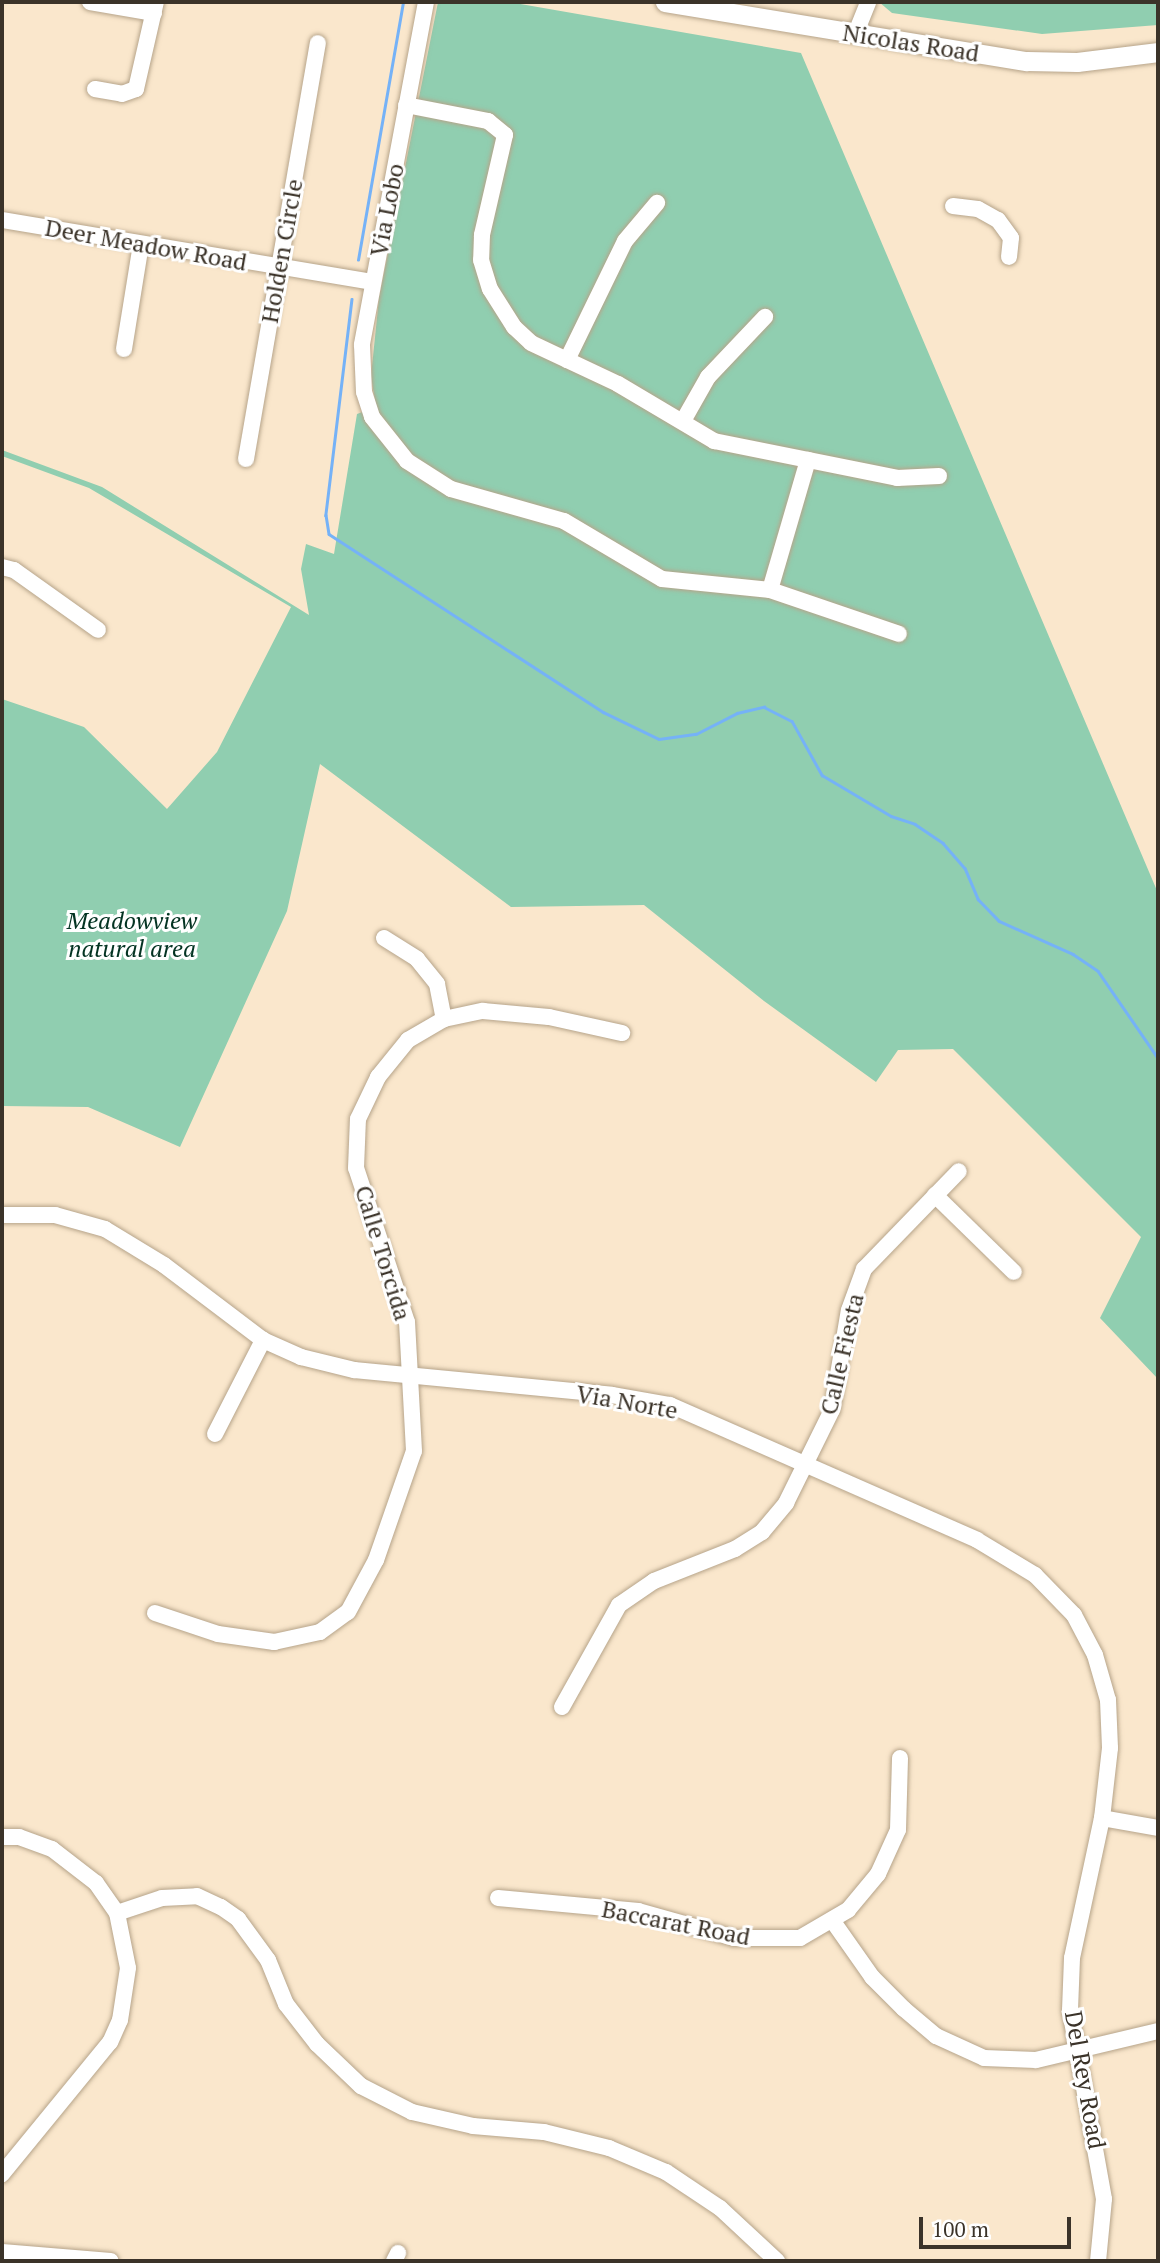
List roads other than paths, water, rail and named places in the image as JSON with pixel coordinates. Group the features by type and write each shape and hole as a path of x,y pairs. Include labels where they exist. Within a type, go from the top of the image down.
{"main road":[{"name":"Nicolas Road","path":"665,2 1027,61 1077,62 1158,52"}],"street":[{"path":"90,2 155,7 136,89 122,94 94,89"},
{"name":"Via Lobo","path":"426,2 362,345 364,392 372,417 407,461 451,489 564,521 662,579 770,590"},
{"path":"855,35 868,2"},
{"name":"Holden Circle","path":"246,459 318,43"},
{"path":"406,105 488,121 505,135 482,235 481,260 490,289 514,327 531,343 683,421 714,441 913,480 939,476"},
{"path":"567,360 625,241 657,203"},
{"path":"953,206 978,209 998,220 1011,238 1009,257"},
{"name":"Deer Meadow Road","path":"2,220 373,282"},
{"path":"124,349 141,244"},
{"path":"683,421 708,377 765,317"},
{"path":"808,460 770,590 899,634"},
{"path":"2,567 14,570 98,630"},
{"path":"384,938 418,960 436,984 444,1019"},
{"name":"Calle Torcida","path":"155,1613 218,1634 274,1642 320,1632 348,1612 376,1560 414,1451 407,1322 356,1168 358,1119 378,1077 408,1040 444,1019 482,1011 550,1017 622,1033"},
{"name":"Calle Fiesta","path":"562,1707 619,1605 654,1581 735,1549 762,1532 786,1503 832,1410 849,1310 864,1269 959,1171"},
{"path":"935,1195 1014,1272"},
{"name":"Via Norte","path":"2,1215 55,1216 105,1229 164,1265 264,1340 301,1357 355,1370 670,1405 978,1540 1035,1575 1074,1615 1095,1655 1108,1700 1110,1748 1101,1818"},
{"path":"215,1434 264,1340"},
{"name":"Baccarat Road","path":"498,1898 638,1911 734,1938 800,1938 848,1910 878,1874 898,1830 900,1758"},
{"path":"1101,1818 1158,1828"},
{"name":"Del Rey Road","path":"1098,2261 1104,2199 1097,2140 1074,2050 1072,1958 1101,1818"},
{"path":"2,1837 19,1837 52,1849 96,1883 117,1913 128,1968 120,2020 95,2064 35,2128 2,2174"},
{"path":"117,1913 162,1898 197,1896 221,1907 238,1919 268,1960 286,2004 317,2044 361,2086 412,2112 473,2126 544,2132 609,2148 666,2172 720,2208 777,2261"},
{"path":"832,1920 872,1977 936,2036 984,2058 1035,2060 1158,2031"},
{"path":"2,2252 111,2261"}],"waterway":[{"path":"358,260 403,2"},
{"path":"352,299 326,515 329,534 603,712 659,739 696,734 737,713 764,707 792,721 822,775 891,816 915,824 943,843 965,868 978,899 999,921 1073,954 1098,971 1158,1058"}],"park label":[{"name":"Meadowview natural area","path":"132,935"}]}
